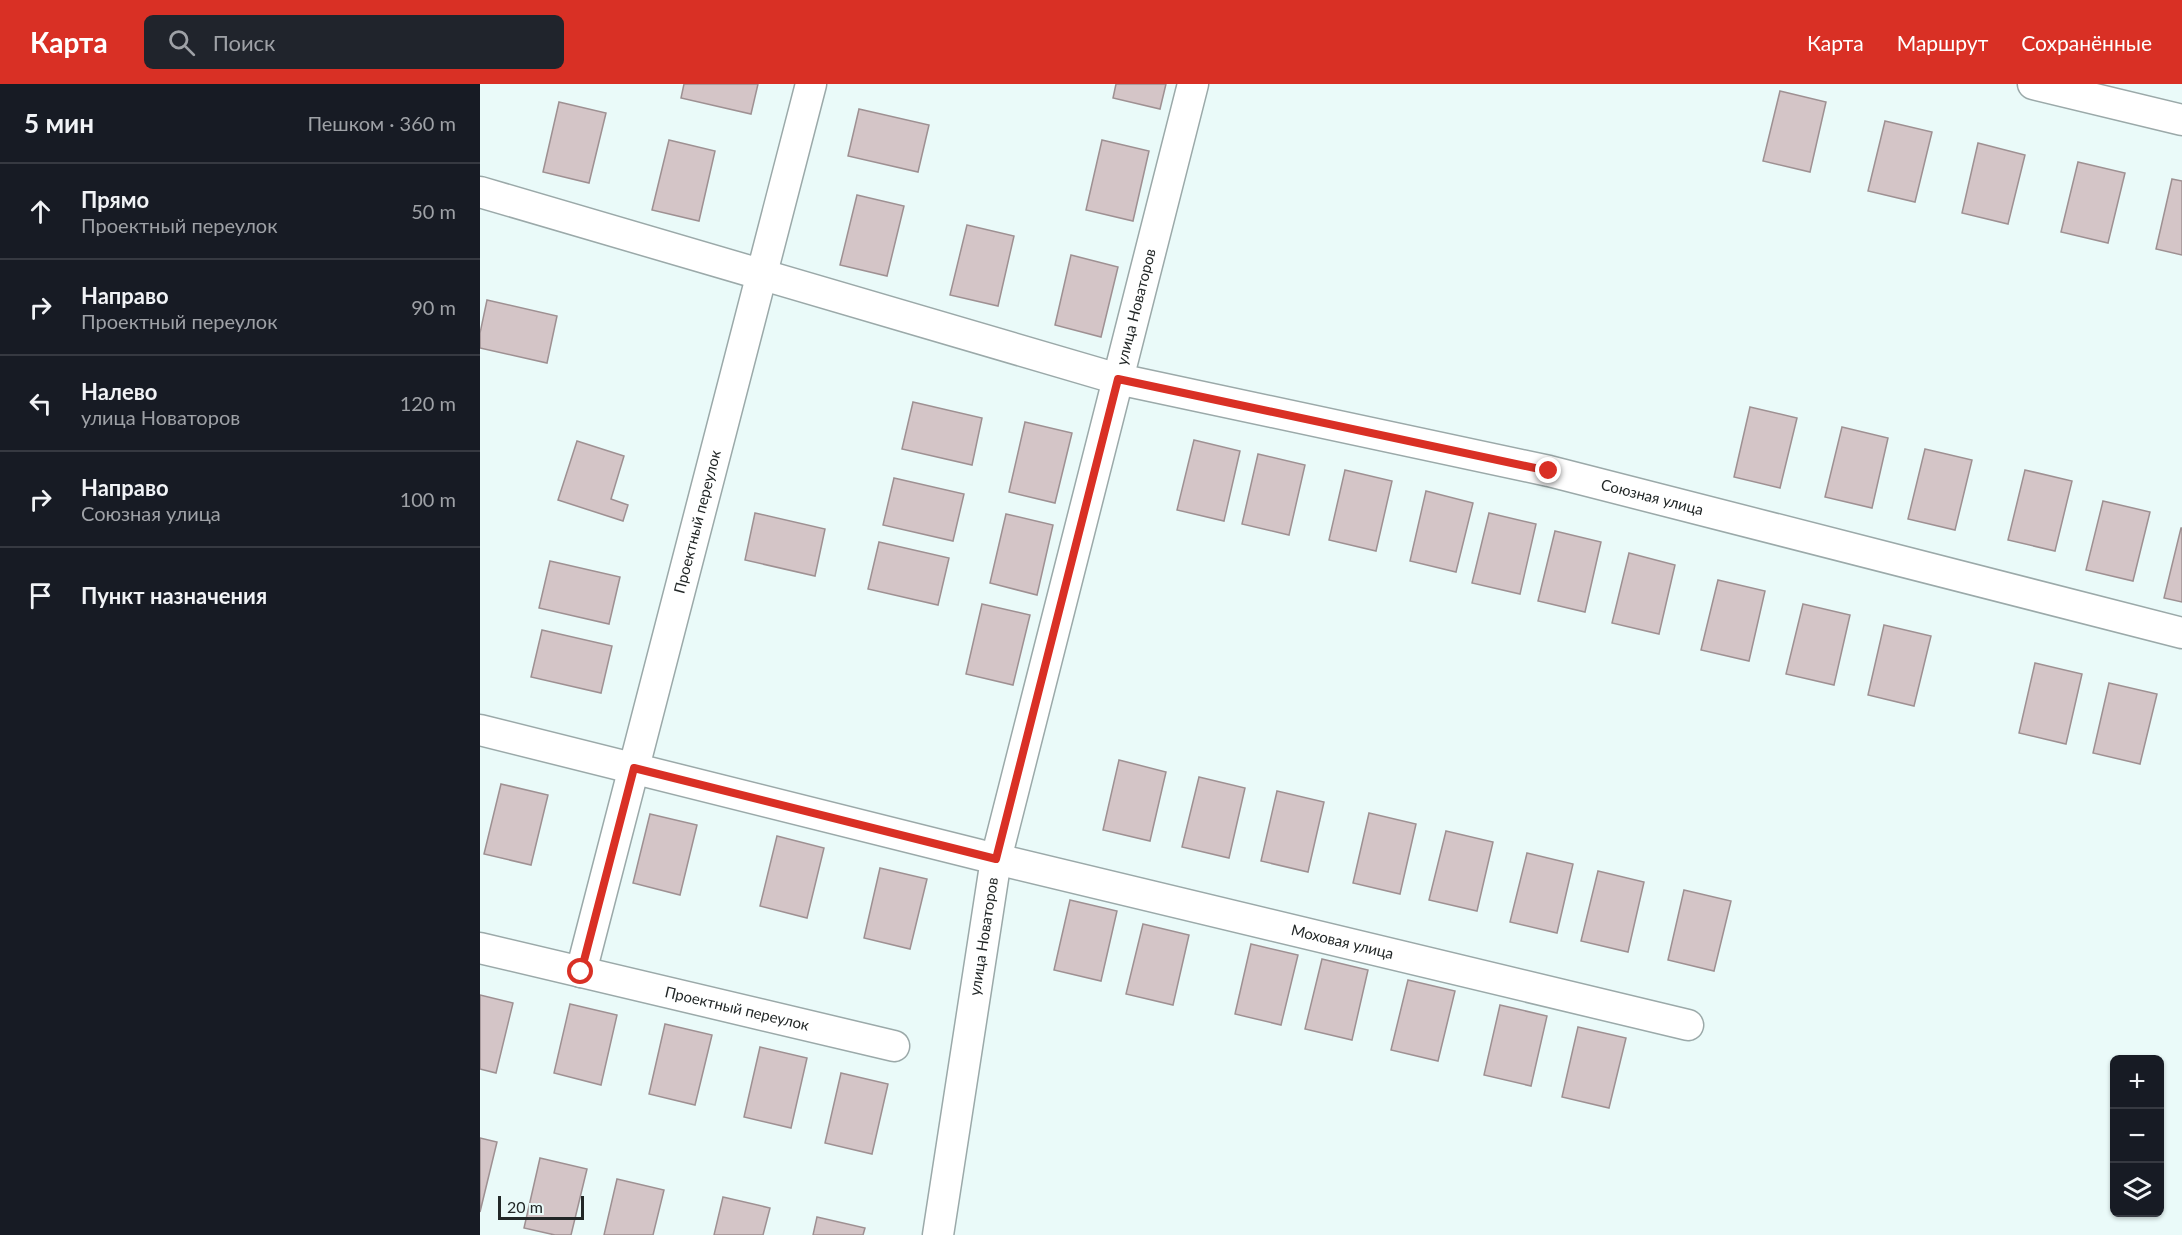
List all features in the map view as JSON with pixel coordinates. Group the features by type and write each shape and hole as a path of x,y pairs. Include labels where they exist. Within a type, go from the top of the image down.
{"street":[{"name":"Проектный переулок","path":"581,972 811,84"},
{"name":"улица Новаторов","path":"938,1235 996,859 1192,84"},
{"path":"2033,84 2182,120"},
{"path":"480,192 1118,379"},
{"name":"Союзная улица","path":"1118,379 1549,471 2182,633"},
{"path":"480,730 996,859"},
{"name":"Моховая улица","path":"996,859 1688,1025"},
{"name":"Проектный переулок","path":"480,948 894,1046"}],"building":[{"path":"684,84 758,84 751,114 681,98"},
{"path":"1116,84 1166,84 1160,109 1113,98"},
{"path":"1780,91 1826,102 1810,172 1763,161"},
{"path":"559,102 606,113 589,183 543,172"},
{"path":"859,109 929,125 918,172 848,156"},
{"path":"1885,121 1932,132 1915,202 1868,191"},
{"path":"669,140 715,151 699,221 652,210"},
{"path":"1102,140 1149,151 1133,221 1086,210"},
{"path":"1978,143 2025,155 2008,224 1962,213"},
{"path":"2078,162 2125,173 2108,243 2061,232"},
{"path":"2172,179 2182,181 2182,255 2156,249"},
{"path":"857,195 904,206 887,276 840,265"},
{"path":"967,225 1014,236 998,306 950,295"},
{"path":"1071,255 1118,267 1101,337 1055,325"},
{"path":"487,300 557,316 547,363 480,348 480,333"},
{"path":"913,402 982,418 972,465 902,449"},
{"path":"1750,407 1797,418 1780,488 1734,477"},
{"path":"1025,422 1072,433 1055,503 1009,492"},
{"path":"1842,427 1888,438 1872,508 1825,497"},
{"path":"1194,440 1240,451 1224,521 1177,510"},
{"path":"577,441 624,456 611,499 628,505 623,521 558,500"},
{"path":"1925,449 1972,460 1955,530 1908,519"},
{"path":"1258,454 1305,465 1289,535 1242,524"},
{"path":"1345,470 1392,481 1376,551 1329,540"},
{"path":"2025,470 2072,481 2055,551 2008,540"},
{"path":"894,478 964,494 953,541 883,525"},
{"path":"1426,491 1473,503 1456,572 1410,561"},
{"path":"2103,501 2150,512 2133,581 2086,570"},
{"path":"755,513 825,529 815,576 745,560"},
{"path":"1489,513 1536,524 1520,594 1472,583"},
{"path":"1006,514 1053,525 1037,595 990,583"},
{"path":"2182,528 2182,602 2164,598"},
{"path":"1555,531 1601,542 1585,612 1538,601"},
{"path":"879,542 949,558 938,605 868,589"},
{"path":"1629,553 1675,565 1659,634 1612,623"},
{"path":"550,561 620,577 609,624 539,608"},
{"path":"1718,580 1765,591 1749,661 1701,650"},
{"path":"982,604 1030,615 1013,685 966,674"},
{"path":"1803,604 1850,615 1834,685 1786,674"},
{"path":"1884,625 1931,636 1914,706 1868,695"},
{"path":"542,630 612,646 601,693 531,677"},
{"path":"2035,663 2082,674 2066,744 2019,733"},
{"path":"2109,683 2157,694 2140,764 2093,753"},
{"path":"1119,760 1166,772 1150,841 1103,830"},
{"path":"1199,777 1245,788 1229,858 1182,847"},
{"path":"501,784 548,795 531,865 484,854"},
{"path":"1277,791 1324,802 1308,872 1261,861"},
{"path":"1369,813 1416,824 1400,894 1353,883"},
{"path":"650,814 697,825 680,895 633,883"},
{"path":"1446,831 1493,842 1477,911 1429,900"},
{"path":"777,836 824,848 807,918 760,906"},
{"path":"1527,853 1573,864 1557,933 1510,922"},
{"path":"880,868 927,879 910,949 864,938"},
{"path":"1598,871 1644,882 1628,952 1581,941"},
{"path":"1684,890 1731,901 1714,971 1668,960"},
{"path":"1070,900 1117,911 1101,981 1054,970"},
{"path":"1143,924 1189,935 1173,1005 1126,994"},
{"path":"1251,944 1298,955 1281,1025 1235,1014"},
{"path":"1322,959 1368,970 1352,1040 1305,1029"},
{"path":"1408,980 1455,991 1438,1061 1391,1050"},
{"path":"480,995 513,1003 496,1073 480,1069"},
{"path":"570,1004 617,1015 601,1085 554,1073"},
{"path":"1500,1005 1547,1016 1531,1086 1484,1075"},
{"path":"665,1024 712,1035 695,1105 649,1094"},
{"path":"1578,1027 1626,1038 1609,1108 1562,1097"},
{"path":"760,1047 807,1058 791,1128 744,1117"},
{"path":"841,1073 888,1084 872,1154 825,1143"},
{"path":"480,1138 497,1142 480,1212"},
{"path":"540,1158 587,1169 571,1235 555,1235 524,1228"},
{"path":"617,1179 664,1190 653,1235 604,1235"},
{"path":"723,1197 770,1208 763,1235 714,1235"},
{"path":"817,1217 865,1228 863,1235 813,1235"}],"route":[{"path":"581,972 634,768 996,859 1118,379 1549,471"}]}
